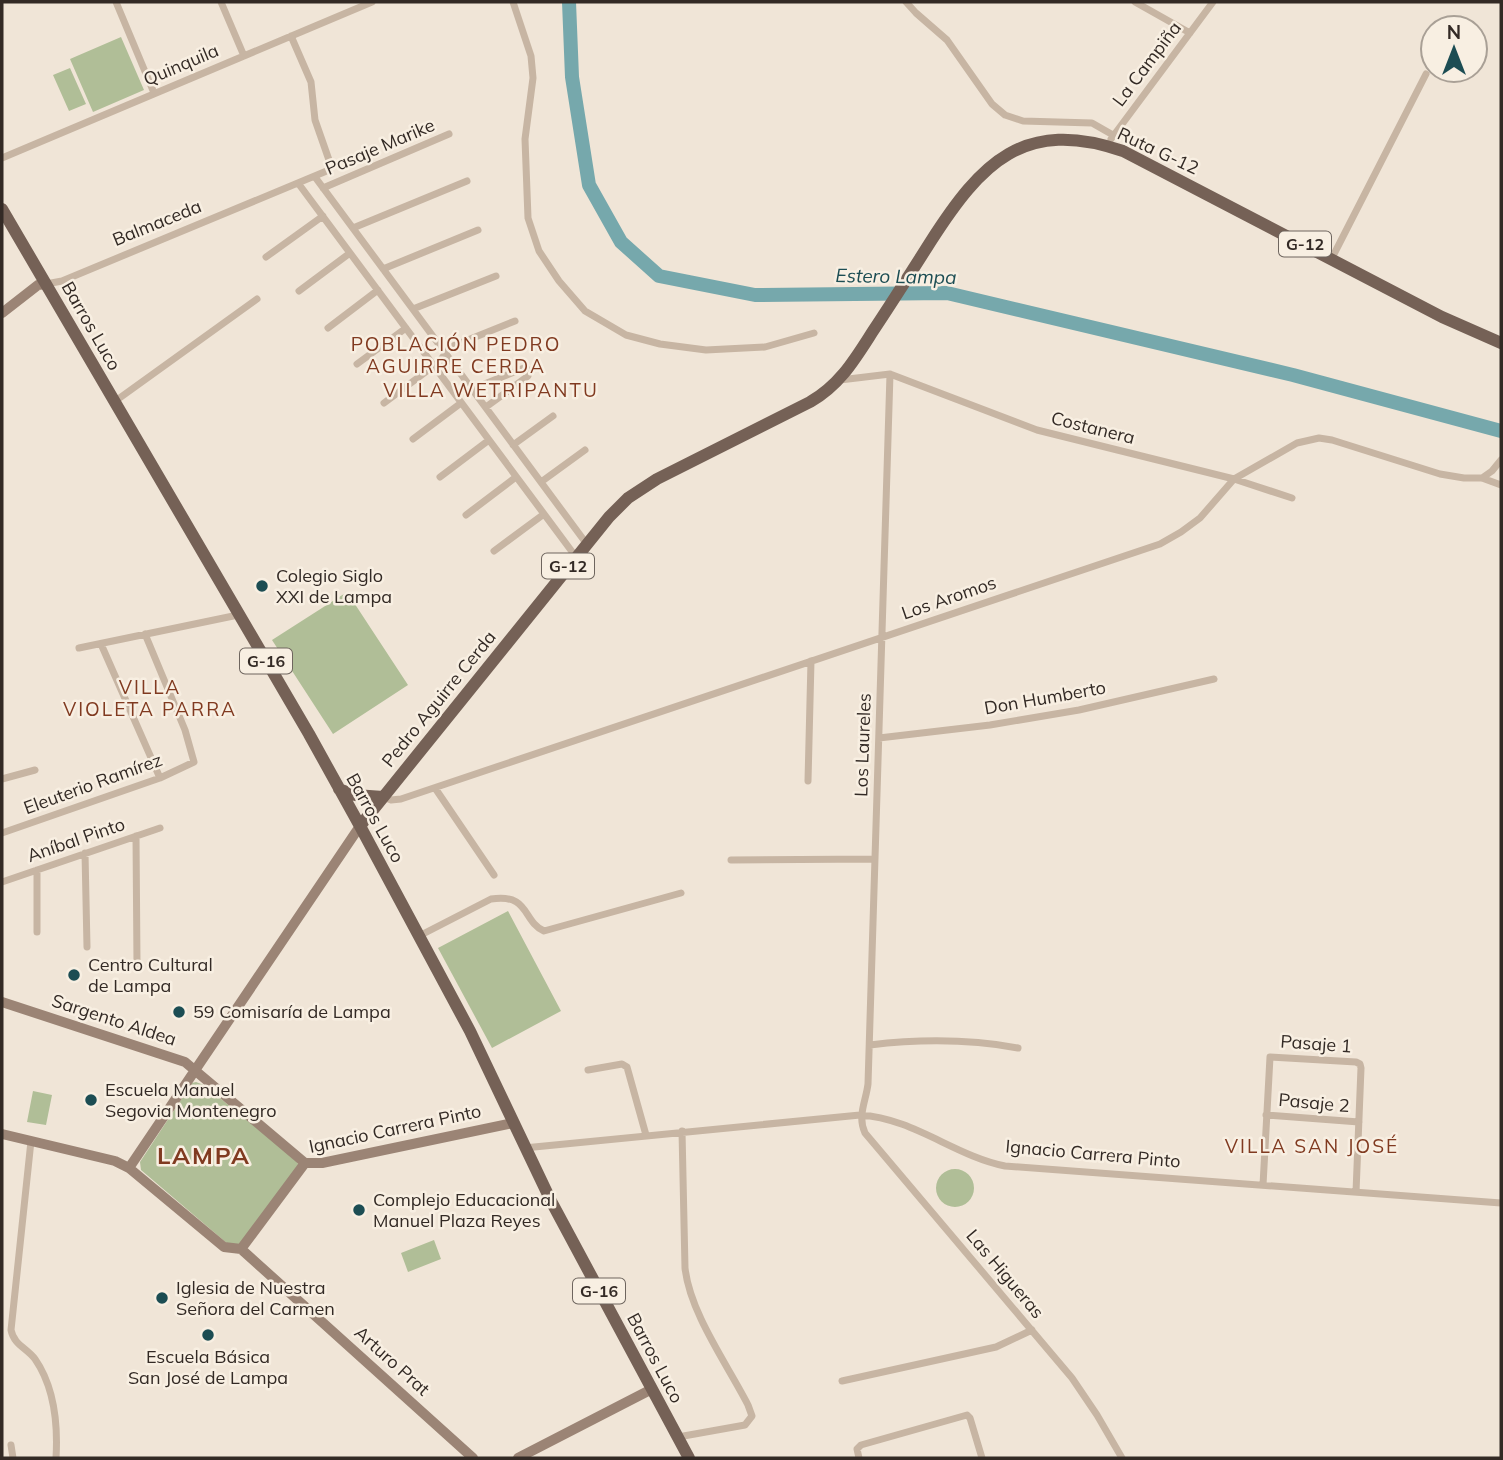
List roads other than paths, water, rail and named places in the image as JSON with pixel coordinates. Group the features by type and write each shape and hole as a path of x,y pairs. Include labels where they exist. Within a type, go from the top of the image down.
{"main road":[{"name":"Ruta G-12","path":"840,380 972,182 1015,150 1035,143 1064,139 1111,141 1130,154 1442,317 1501,343"},
{"name":"Barros Luco","path":"2,209 360,826 470,1031 524,1148 689,1458"},
{"name":"Balmaceda","path":"2,313 38,285 46,284"},
{"name":"Pedro Aguirre Cerda","path":"129,1168 360,826 614,511 646,486 810,402 840,380"},
{"path":"339,789 355,795 383,797"},
{"name":"Sargento Aldea","path":"2,1002 182,1061 306,1163"},
{"name":"Ignacio Carrera Pinto","path":"241,1249 306,1163 322,1163 513,1123"},
{"name":"Arturo Prat","path":"2,1133 116,1161 129,1168 224,1247 241,1249 473,1458"},
{"path":"518,1458 652,1389"}],"street":[{"path":"116,2 154,93"},
{"path":"221,2 244,56"},
{"name":"Quinquila","path":"2,158 372,2"},
{"path":"513,2 531,56 533,78 525,139 528,218 539,251 585,311 626,335 660,344 706,350 765,348 814,333"},
{"path":"906,2 947,40 992,104 1005,115 1023,121 1092,123 1111,141"},
{"path":"1135,2 1190,33"},
{"name":"La Campiña","path":"1111,141 1213,2"},
{"name":"Balmaceda","path":"46,284 62,281 330,169 314,120 311,82 291,36"},
{"path":"1332,258 1421,84"},
{"name":"Pasaje Marike","path":"314,205 326,191 449,134"},
{"path":"315,177 586,543"},
{"path":"353,228 467,181"},
{"path":"298,184 576,557"},
{"path":"266,257 323,216"},
{"path":"383,269 478,230"},
{"path":"299,290 350,253"},
{"path":"413,309 496,276"},
{"path":"328,328 378,290"},
{"path":"114,402 257,299"},
{"path":"444,352 515,321"},
{"path":"357,364 406,328"},
{"path":"384,403 442,360 444,352"},
{"path":"440,374 445,367 454,364"},
{"path":"472,389 524,368 529,370 528,376 486,407"},
{"path":"840,380 890,374"},
{"name":"Costanera","path":"890,374 1037,430 1234,479 1293,498"},
{"name":"Los Laureles","path":"860,1115 867,1093 870,1045 871,859 879,738 890,374"},
{"path":"413,439 461,403"},
{"path":"513,445 553,416"},
{"name":"Los Aromos","path":"383,797 398,800 435,788 1160,544 1200,518 1234,479 1297,443 1319,438 1332,440 1440,474 1482,478 1501,485"},
{"path":"440,477 489,440"},
{"path":"541,482 585,450"},
{"path":"1482,478 1501,460"},
{"path":"466,515 516,477"},
{"path":"494,551 563,511"},
{"path":"79,648 238,615"},
{"name":"Eleuterio Ramírez","path":"2,833 160,778 194,762 185,730 145,634"},
{"path":"101,644 160,778"},
{"path":"808,781 811,661"},
{"name":"Don Humberto","path":"879,738 990,725 1079,710 1214,679"},
{"path":"2,779 35,770"},
{"path":"435,788 494,875"},
{"name":"Aníbal Pinto","path":"2,882 160,828"},
{"path":"136,836 137,964"},
{"path":"85,853 87,947"},
{"path":"731,860 871,859"},
{"path":"37,870 37,932"},
{"path":"419,936 484,902 498,898 520,904 538,928 544,931 681,893"},
{"path":"870,1045 929,1040 993,1043 1018,1048"},
{"name":"Pasaje 1","path":"1266,1115 1270,1057 1360,1063 1359,1122"},
{"path":"588,1070 622,1064 627,1067 646,1135"},
{"name":"Ignacio Carrera Pinto","path":"524,1148 860,1115 892,1121 980,1159 1005,1166 1501,1203"},
{"name":"Las Higueras","path":"860,1115 865,1132 1029,1332 1080,1389 1122,1458"},
{"path":"1263,1185 1266,1115"},
{"name":"Pasaje 2","path":"1266,1115 1359,1122"},
{"path":"1356,1192 1359,1122"},
{"path":"678,1437 745,1425 752,1416 705,1324 688,1283 685,1268 682,1131"},
{"path":"31,1141 11,1331 12,1338 35,1358 46,1382 56,1416 56,1458"},
{"path":"842,1381 996,1347 1029,1332"},
{"path":"859,1458 857,1450 861,1445 967,1415 971,1418 982,1457 972,1458"},
{"path":"10,1444 13,1458"}],"waterway":[{"name":"Estero Lampa","path":"569,2 572,77 589,185 621,242 659,276 755,295 947,293 1293,375 1501,431"}],"place":[{"name":"Colegio Siglo XXI de Lampa","path":"262,586"},
{"name":"Centro Cultural de Lampa","path":"74,975"},
{"name":"59 Comisaría de Lampa","path":"179,1012"},
{"name":"Escuela Manuel Segovia Montenegro","path":"91,1100"},
{"name":"Complejo Educacional Manuel Plaza Reyes","path":"359,1210"},
{"name":"Iglesia de Nuestra Señora del Carmen","path":"162,1298"},
{"name":"Escuela Básica San José de Lampa","path":"208,1335"}],"district":[{"name":"POBLACIÓN PEDRO AGUIRRE CERDA","path":"456,355"},
{"name":"VILLA WETRIPANTU","path":"491,390"},
{"name":"VILLA VIOLETA PARRA","path":"150,698"},
{"name":"VILLA SAN JOSÉ","path":"1312,1146"},
{"name":"LAMPA","path":"204,1156"}]}
